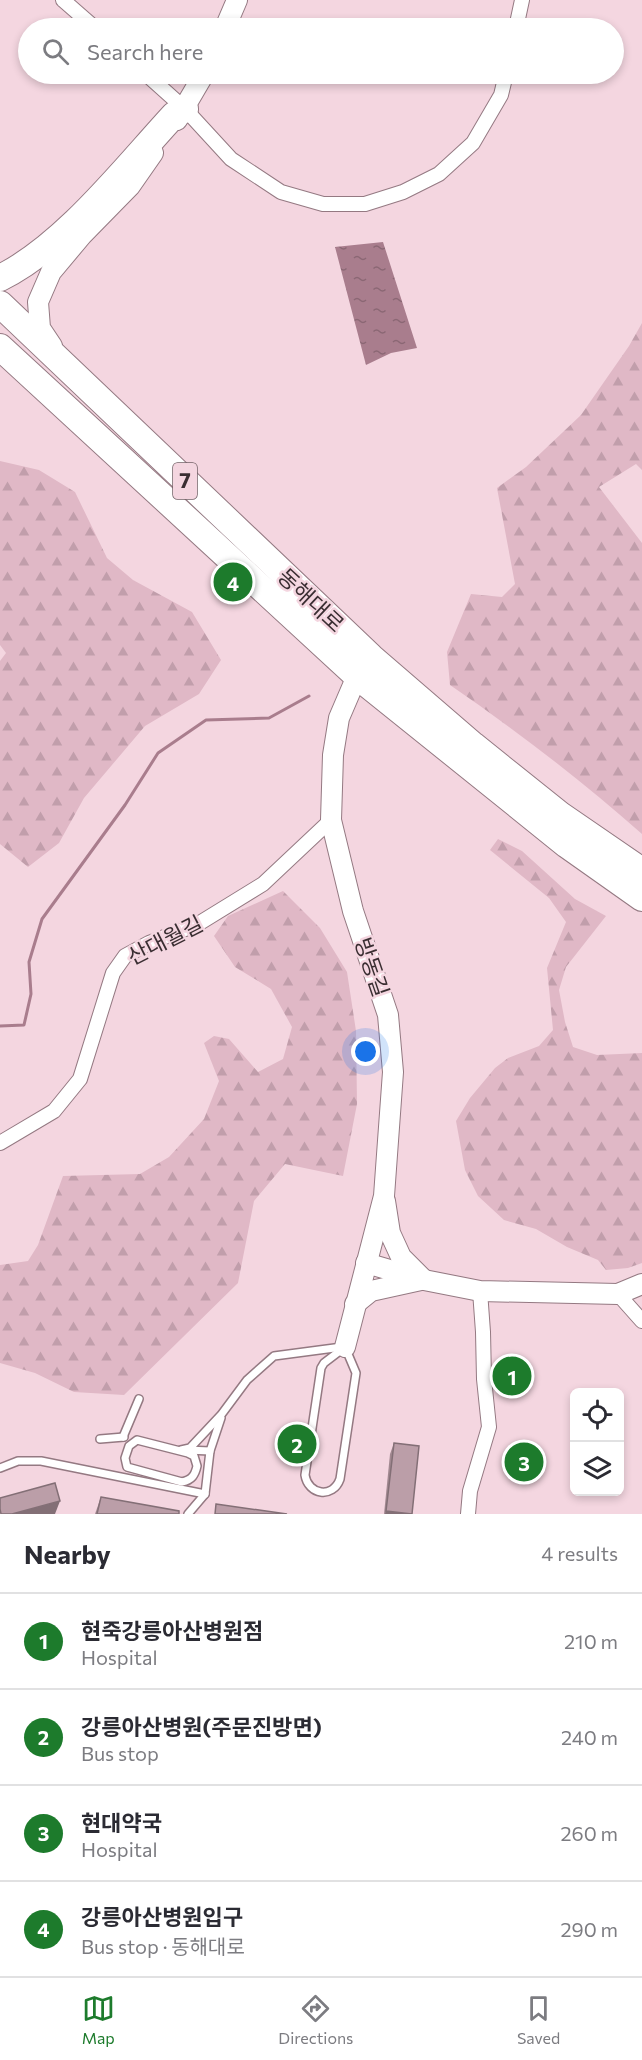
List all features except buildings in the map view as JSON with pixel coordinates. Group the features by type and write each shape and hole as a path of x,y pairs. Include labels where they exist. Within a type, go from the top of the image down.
{"highway":[{"path":"7,277 90,189 179,114"},
{"name":"동해대로","path":"0,304 114,414 461,762 567,845 642,898"},
{"name":"동해대로","path":"0,347 364,666 473,745 551,807 642,871"}],"street":[{"path":"63,0 84,18"},
{"path":"229,18 237,0"},
{"path":"518,18 522,0"},
{"path":"154,84 179,114 231,159 281,192 323,204 365,204 403,192 439,174 473,143 501,95 504,84"},
{"path":"114,414 55,351 40,328 38,302 51,272 82,235 130,186 198,84"},
{"name":"방동길","path":"345,1347 384,1196 393,1072 388,1015 353,911 331,820 333,755 339,718 364,666"},
{"name":"산대월길","path":"0,1143 54,1111 80,1079 113,974 125,956 149,943 198,924 262,884 331,820"},
{"path":"384,1196 390,1233 401,1257 424,1280"},
{"path":"366,1263 424,1280 480,1291 618,1294 642,1284"},
{"path":"355,1304 371,1292 424,1280"},
{"path":"468,1514 470,1491 489,1427 484,1379 480,1291"},
{"path":"618,1294 642,1322"}],"lane":[{"path":"345,1347 356,1372 340,1479 329,1492 318,1492 308,1486 305,1475 321,1368 345,1347"},
{"path":"181,1450 190,1448 221,1415 247,1380 274,1356 345,1347"},
{"path":"123,1437 139,1399"},
{"path":"188,1514 205,1494 210,1451 221,1415"},
{"path":"100,1439 123,1437 181,1450 210,1451"},
{"path":"127,1477 124,1462 129,1446 137,1440"},
{"path":"124,1462 131,1469 182,1482 188,1481 194,1476 197,1466 194,1456 181,1450"},
{"path":"0,1468 18,1461 41,1461 205,1494"},
{"path":"127,1477 131,1476 131,1469"}],"green space":[{"path":"642,323 642,470 636,464 599,487 642,543 642,834 548,756 450,685 447,652 471,594 502,597 515,584 497,488 526,467 581,415 629,346"},
{"path":"0,461 39,470 75,492 107,558 133,580 192,612 221,660 199,694 145,726 84,798 59,843 28,867 0,844 0,661 6,653 0,645"},
{"path":"498,839 522,851 575,899 606,916 566,967 559,990 565,1022 573,1047 597,1055 642,1053 642,1263 628,1268 606,1270 598,1260 567,1247 536,1229 504,1220 478,1196 465,1170 456,1121 470,1098 495,1068 508,1058 539,1046 553,1030 547,968 566,922 549,898 490,850"},
{"path":"283,891 320,928 347,972 356,1031 357,1104 343,1176 285,1164 254,1201 238,1283 124,1395 74,1392 35,1373 0,1363 0,1265 28,1261 38,1245 63,1176 140,1174 169,1157 204,1119 219,1081 204,1043 214,1036 229,1039 258,1072 283,1059 292,1027 271,989 235,967 214,936 228,916"}],"water":[{"path":"383,242 417,348 391,353 366,365 335,247"}],"waterway":[{"path":"0,1026 24,1025 31,994 29,962 42,919 125,805 158,753 206,720 269,718 309,696"}],"place":[{"name":"강릉아산병원입구","path":"233,582"},
{"name":"현죽강릉아산병원점","path":"512,1376"},
{"name":"강릉아산병원(주문진방면)","path":"297,1444"},
{"name":"현대약국","path":"524,1462"}]}
